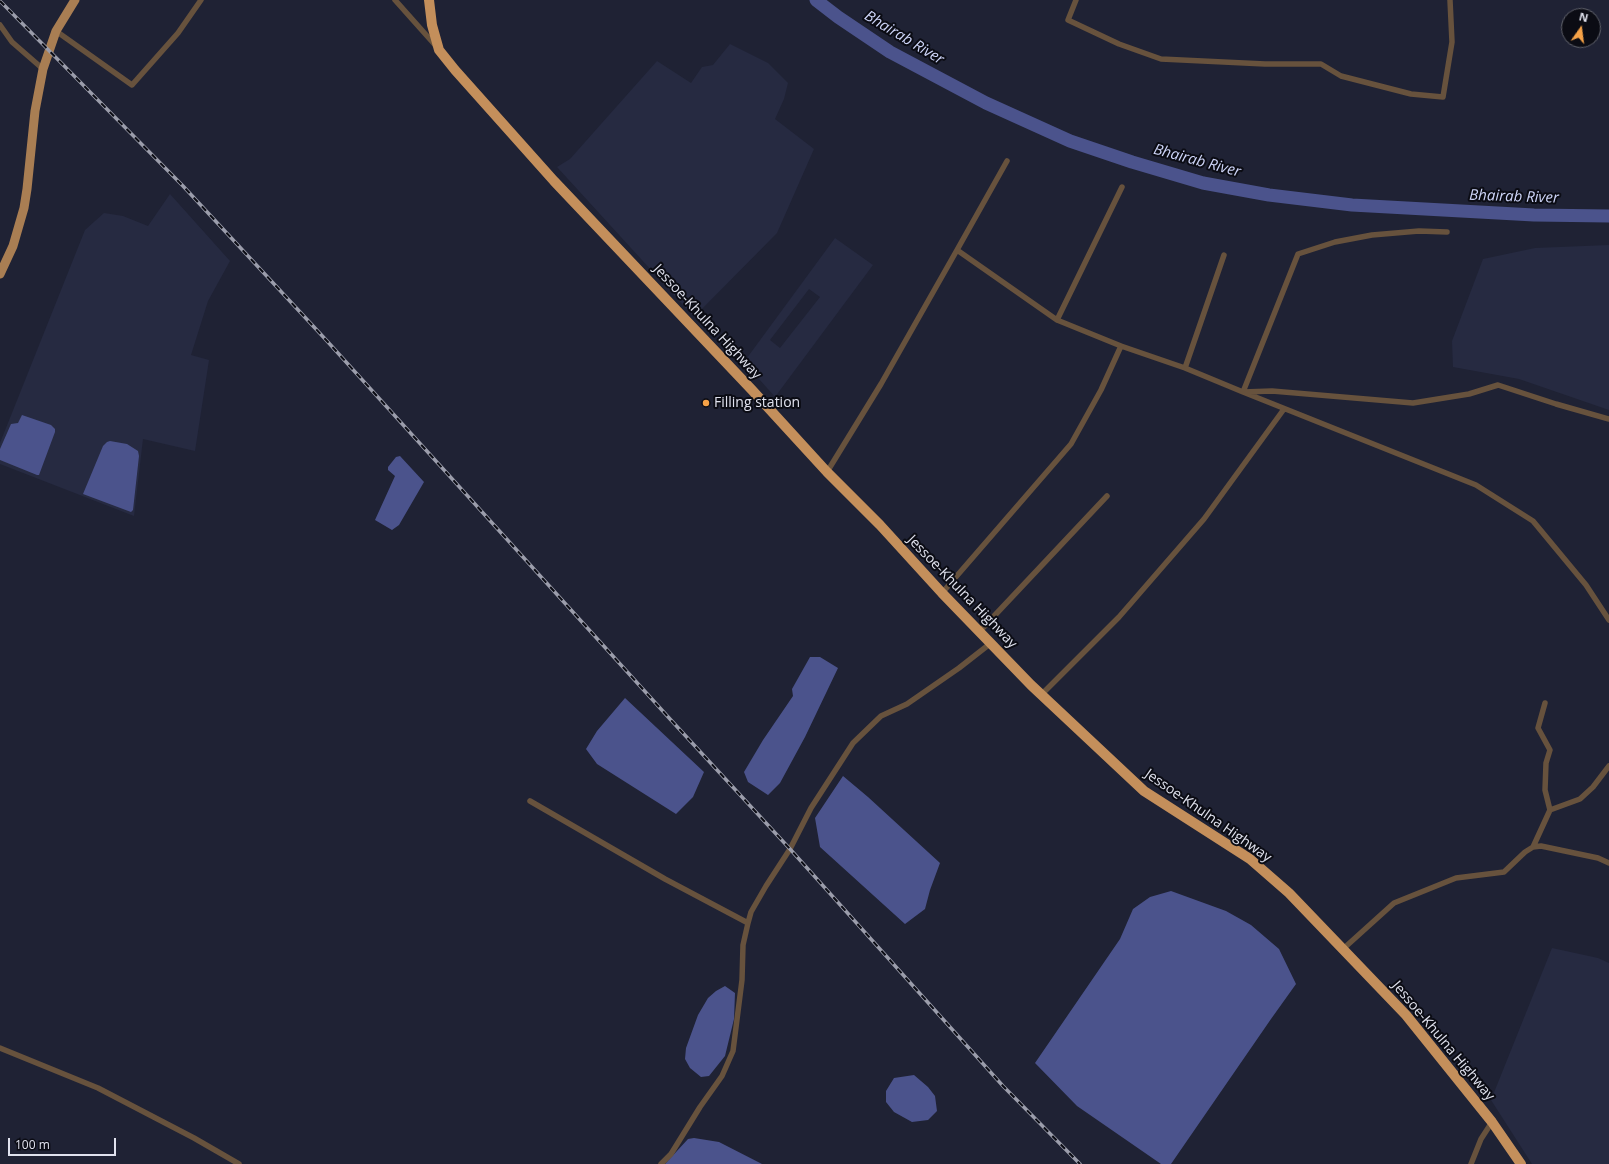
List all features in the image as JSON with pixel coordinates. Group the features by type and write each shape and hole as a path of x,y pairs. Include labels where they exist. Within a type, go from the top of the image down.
{"highway":[{"name":"Jessoe-Khulna Highway","path":"429,0 432,25 439,50 554,181 752,390 827,472 880,525 942,593 1041,695 1144,791 1250,859 1289,893 1406,1015 1492,1122 1521,1164"}],"main road":[{"path":"0,274 13,246 24,208 35,111 43,69 56,31 75,0"}],"street":[{"path":"56,31 132,85 178,33 201,0"},
{"path":"395,0 439,50"},
{"path":"1076,0 1068,20 1119,44 1161,59 1265,64 1321,64 1341,76 1411,94 1443,97 1452,42 1450,0"},
{"path":"0,26 12,42 43,69"},
{"path":"827,472 881,384 1007,161"},
{"path":"1057,320 1122,188"},
{"path":"1243,392 1298,254 1335,242 1372,235 1419,231 1447,232"},
{"path":"957,250 1057,320 1121,346 1185,368 1476,485 1533,521 1586,585 1609,620"},
{"path":"1185,368 1224,255"},
{"path":"942,593 1071,444 1101,390 1121,346"},
{"path":"1243,392 1272,391 1413,402 1469,394 1498,384 1556,404 1609,418"},
{"path":"1041,695 1119,617 1204,519 1284,409"},
{"path":"980,631 1107,496"},
{"path":"662,1164 671,1154 700,1107 722,1076 733,1050 742,980 743,945 751,912 790,849 811,808 853,744 882,716 907,704 959,668 991,643"},
{"path":"1533,847 1550,810 1545,790 1546,763 1550,750 1538,728 1546,703"},
{"path":"1550,810 1580,798 1593,787 1609,766"},
{"path":"530,801 665,879 748,922"},
{"path":"1343,949 1394,903 1456,878 1504,872 1525,852 1533,847 1541,846 1598,858 1609,863"},
{"path":"0,1048 98,1088 194,1138 239,1164"},
{"path":"1472,1164 1481,1139 1492,1122"}],"shaded area":[{"path":"730,44 768,63 788,83 784,99 775,119 814,149 777,233 694,317 557,167 570,159 657,61 691,83 702,67 713,65"},
{"path":"170,194 230,261 208,301 191,355 209,360 195,451 143,439 134,516 0,464 0,443 85,230 104,213 123,216 148,226"},
{"path":"835,238 873,265 775,397 744,362","holes":["809,289 820,297 780,348 770,340"]},
{"path":"1609,245 1609,410 1519,379 1453,367 1452,341 1483,259 1535,248"},
{"path":"1552,948 1598,958 1609,963 1609,1164 1532,1164 1491,1100"}],"water":[{"path":"22,415 51,425 55,429 39,475 0,460 0,449 11,424 18,423"},
{"path":"110,441 127,444 138,451 139,456 133,510 131,512 83,494 103,446"},
{"path":"400,456 424,482 399,525 392,530 375,520 395,476 388,470 388,467 396,457"},
{"path":"810,657 820,657 838,668 805,737 780,783 768,795 748,782 744,772 763,740 793,696 792,689"},
{"path":"625,698 704,772 693,797 676,814 597,764 586,749 597,731"},
{"path":"843,776 940,863 925,909 905,924 820,847 815,818"},
{"path":"1171,891 1226,911 1251,925 1279,949 1296,984 1171,1164 1161,1164 1077,1106 1035,1063 1120,939 1133,909 1150,897"},
{"path":"725,986 735,993 734,1019 725,1056 709,1076 701,1077 690,1068 685,1059 686,1048 698,1015 708,998"},
{"path":"914,1075 928,1087 935,1096 937,1111 928,1120 912,1122 894,1112 886,1102 886,1091 894,1078"},
{"path":"694,1138 719,1142 762,1164 665,1164 688,1139"}],"waterway":[{"name":"Bhairab River","path":"816,0 838,17 890,52 986,103 1070,141 1132,162 1203,183 1269,195 1352,205 1534,215 1609,216"}],"railway":[{"path":"0,1 183,186 327,341 790,849 1003,1086 1080,1164"}],"place":[{"name":"Filling station","path":"706,403"}]}
